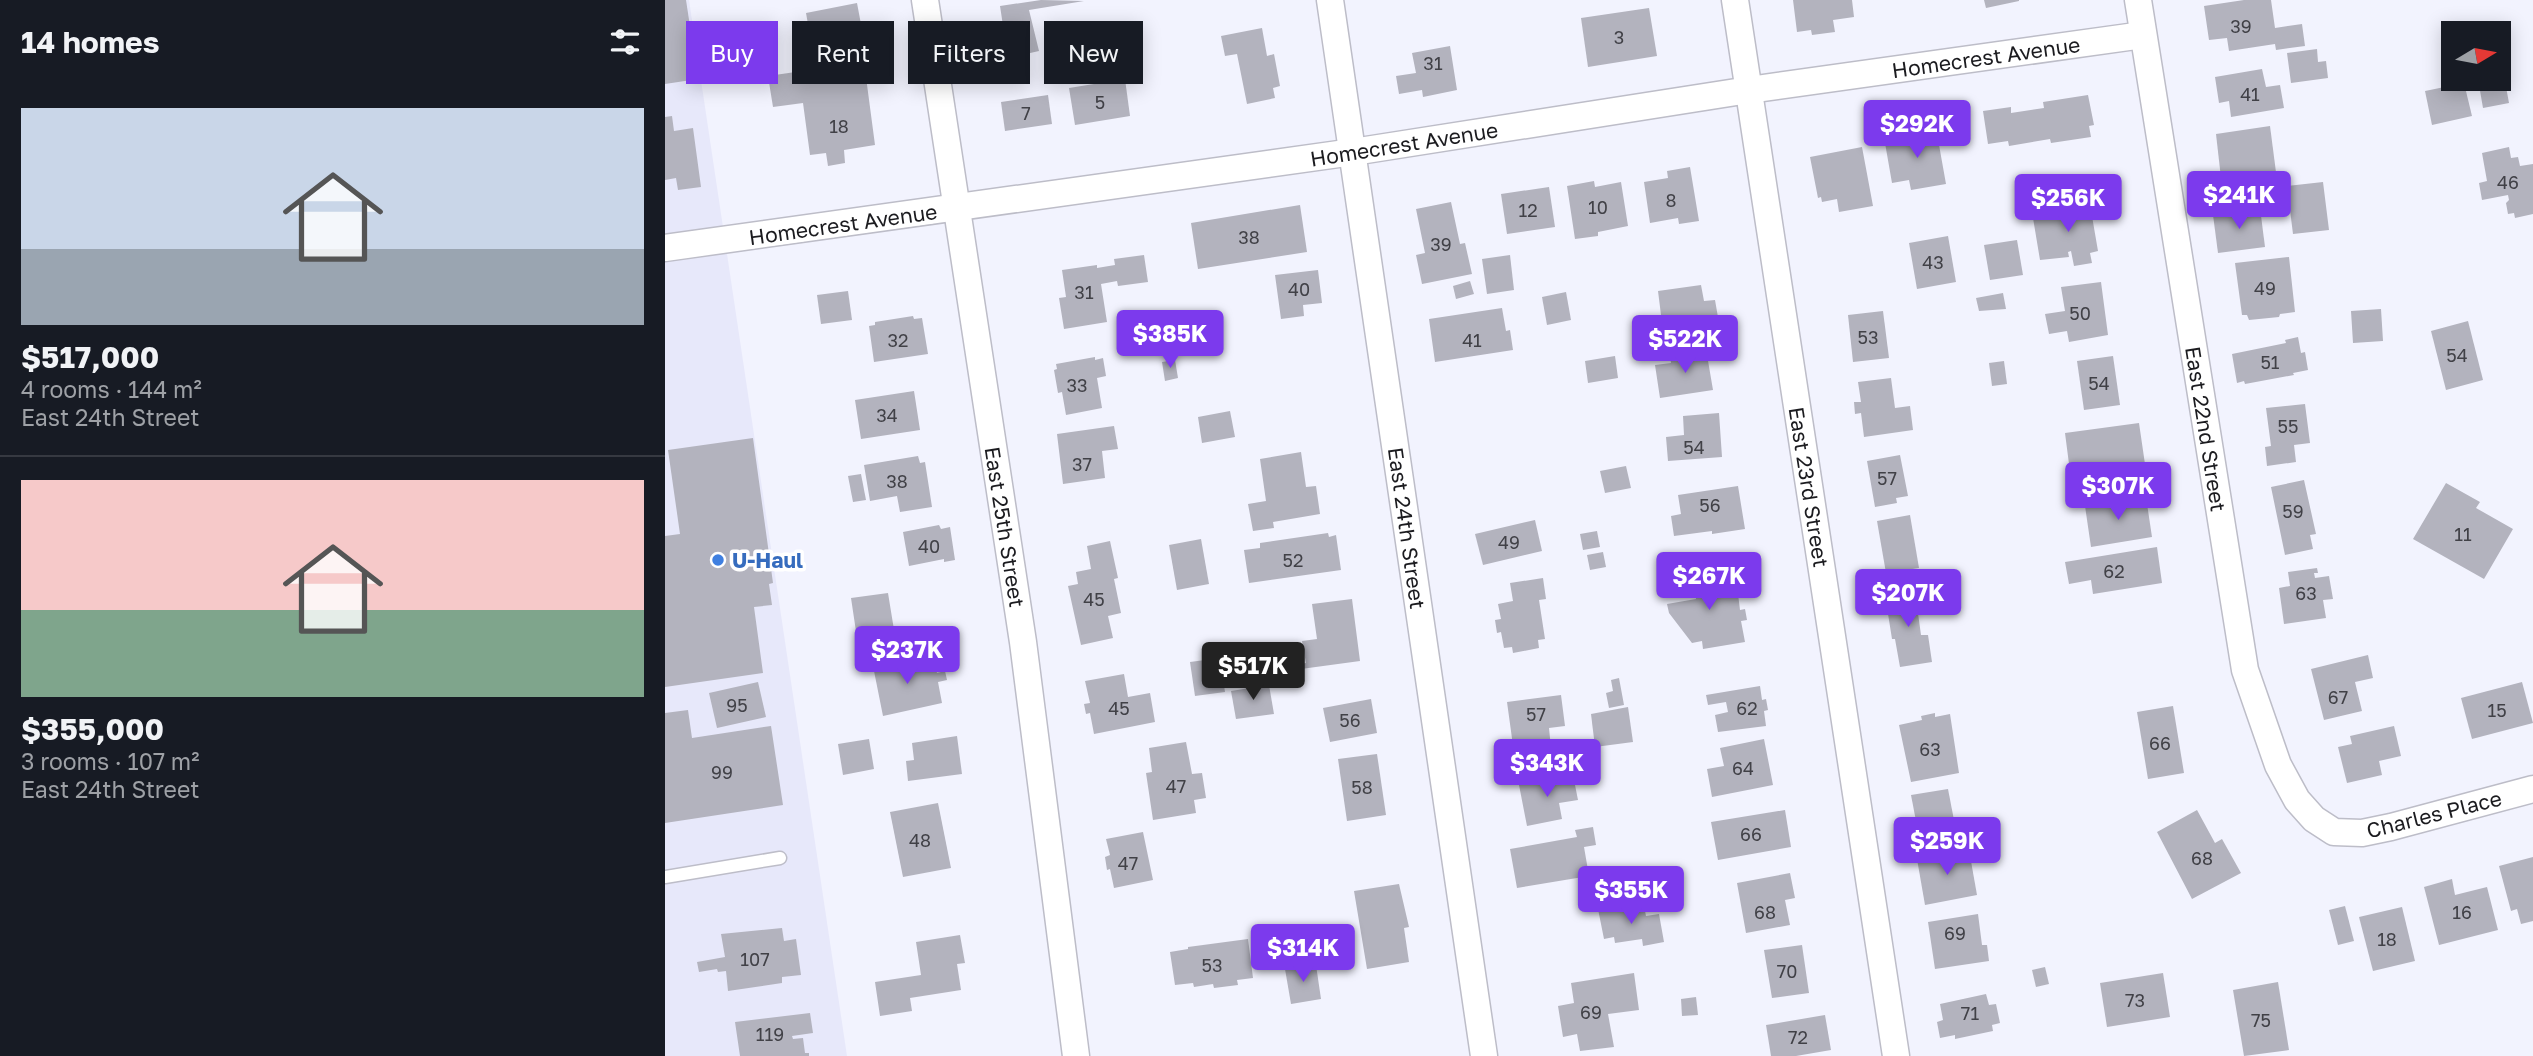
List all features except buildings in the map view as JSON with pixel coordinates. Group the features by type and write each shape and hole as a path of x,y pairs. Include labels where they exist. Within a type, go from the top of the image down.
{"street":[{"name":"East 25th Street","path":"925,0 1021,629 1076,1056"},
{"name":"East 24th Street","path":"1330,0 1484,1056"},
{"name":"East 23rd Street","path":"1735,0 1896,1056"},
{"name":"East 22nd Street","path":"2138,0 2245,670 2279,765 2297,800 2314,819 2334,832"},
{"name":"Homecrest Avenue","path":"665,248 1353,152 1749,90 2143,34"},
{"name":"Charles Place","path":"2334,832 2362,833 2391,827 2533,789"}],"lane":[{"path":"665,877 780,858"}],"shaded area":[{"path":"665,0 689,0 692,21 686,21 686,84 702,84 847,1056 665,1056"}],"place":[{"name":"U-Haul","path":"718,560"}]}
